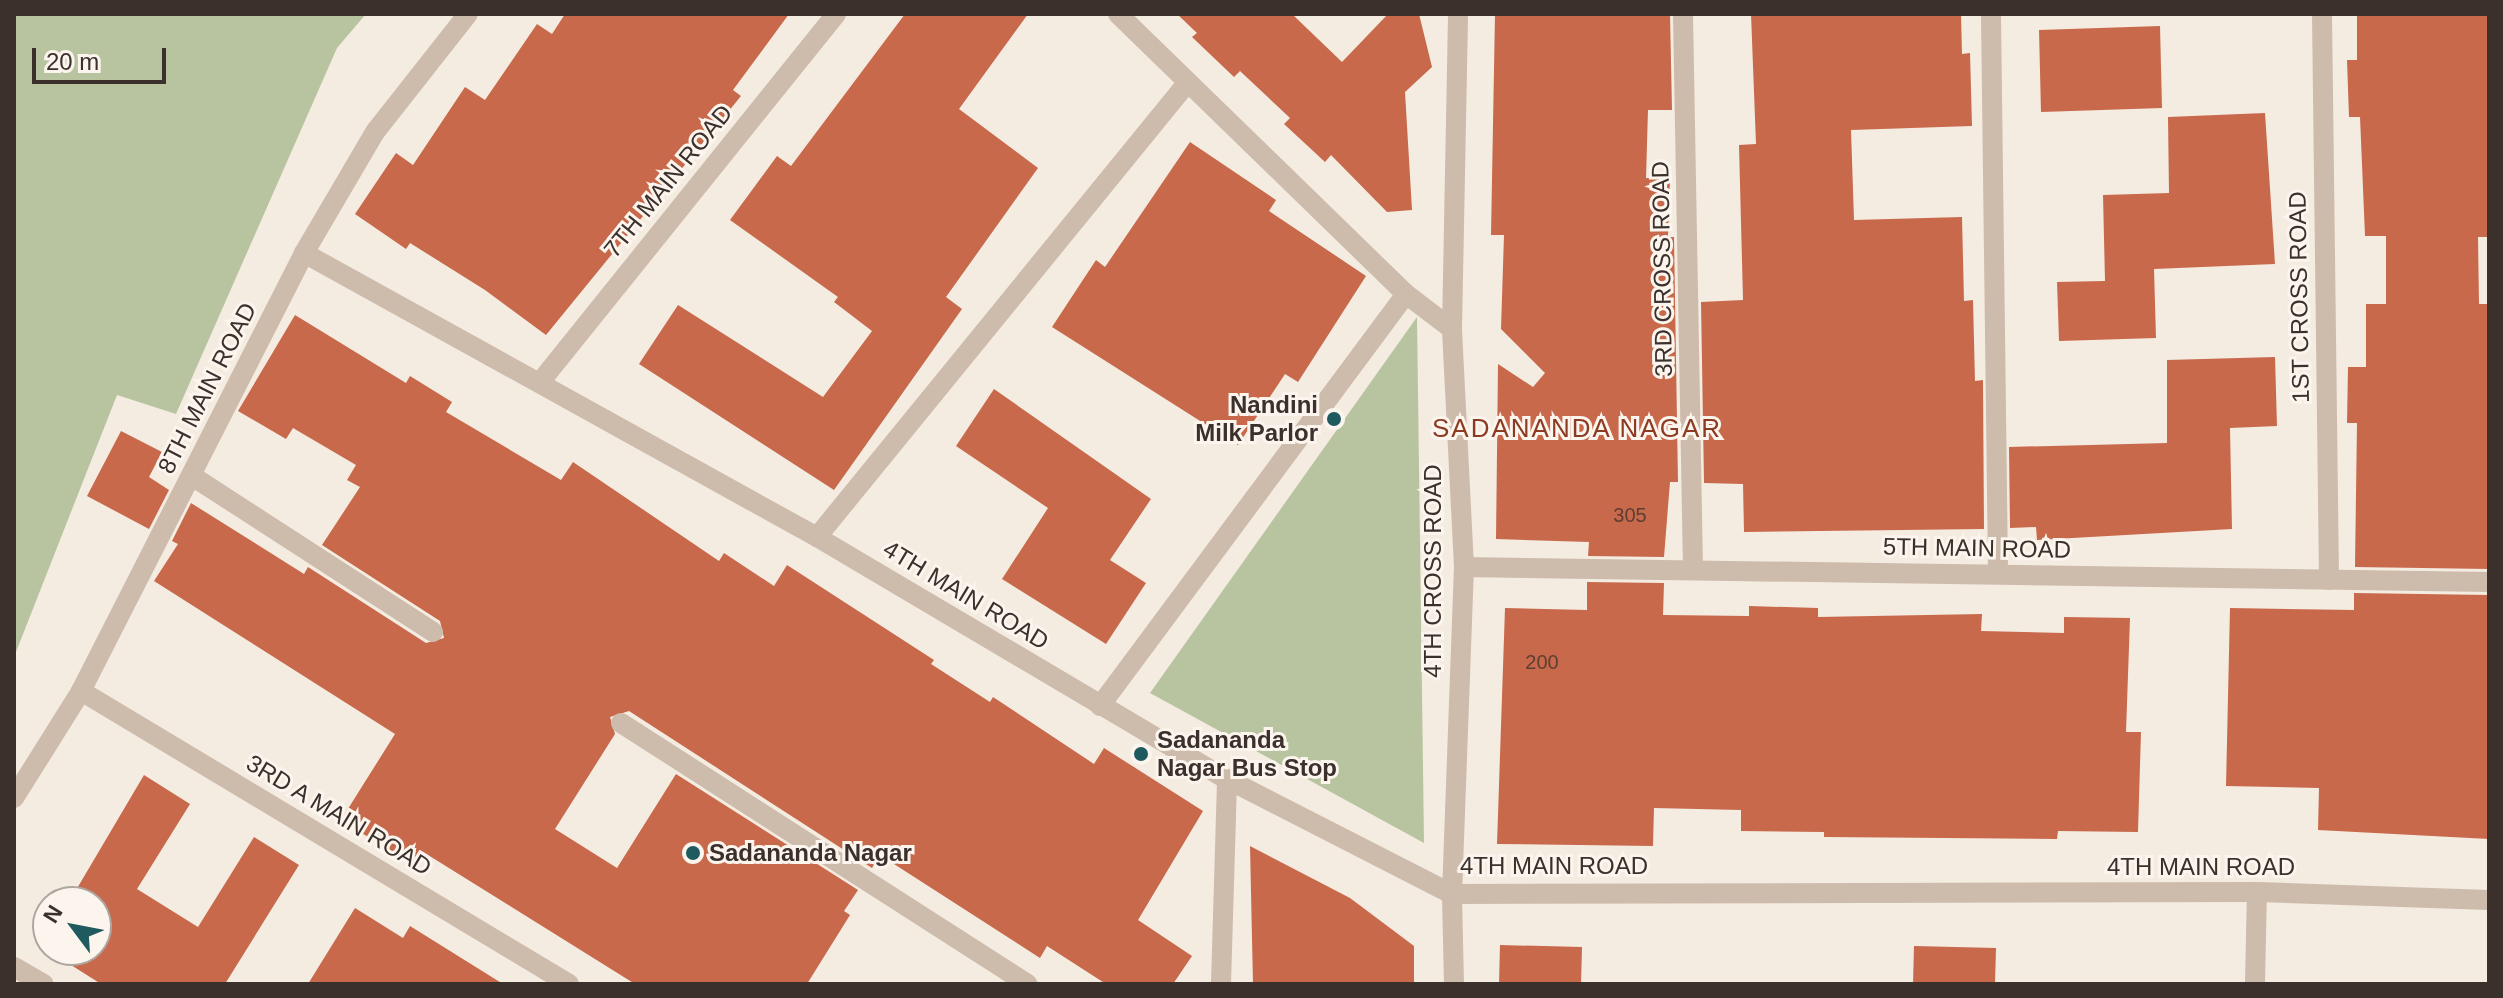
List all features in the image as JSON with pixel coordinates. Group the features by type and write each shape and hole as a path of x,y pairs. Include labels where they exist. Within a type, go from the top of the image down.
{"street":[{"name":"8TH MAIN ROAD","path":"14,798 81,691 304,253 375,132 468,14"},
{"name":"7TH MAIN ROAD","path":"541,381 836,14"},
{"path":"1118,14 1406,294 1452,329"},
{"name":"4TH CROSS ROAD","path":"1454,984 1452,894 1464,567 1452,329 1458,14"},
{"name":"3RD CROSS ROAD","path":"1683,14 1693,570"},
{"path":"1991,14 1998,574"},
{"name":"1ST CROSS ROAD","path":"2322,14 2329,580"},
{"path":"817,537 1188,82"},
{"name":"4TH MAIN ROAD","path":"304,253 455,339 541,381 817,537 1227,779 1452,894 2257,892 2489,900"},
{"path":"1100,706 1406,294"},
{"path":"192,476 433,632"},
{"name":"5TH MAIN ROAD","path":"1464,567 2489,582"},
{"name":"3RD A MAIN ROAD","path":"81,691 569,984"},
{"path":"621,723 1028,984"},
{"path":"1221,984 1227,779"},
{"path":"2255,984 2257,892"},
{"path":"14,967 43,984"}],"green space":[{"path":"14,14 366,14 337,48 176,414 117,395 14,657"},
{"path":"1417,317 1424,843 1150,693"}],"building":[{"path":"565,14 789,14 733,90 741,96 546,335 485,290 410,243 406,249 355,214 396,153 413,165 465,87 485,100 537,24 552,34"},
{"path":"905,14 1028,14 959,109 1038,168 946,297 962,309 834,490 639,364 678,305 823,397 872,331 834,302 838,297 730,220 777,156 791,166"},
{"path":"1177,14 1292,14 1342,62 1388,14 1419,14 1432,67 1405,92 1412,210 1387,212 1331,155 1325,162 1284,124 1290,118 1240,71 1234,77 1192,37 1197,33"},
{"path":"1495,14 1670,14 1672,110 1648,110 1646,178 1670,179 1668,237 1674,237 1678,482 1670,482 1664,557 1588,556 1589,542 1496,539 1498,364 1533,387 1545,373 1501,329 1504,235 1491,235"},
{"path":"1751,14 1961,14 1962,54 1970,53 1972,126 1851,130 1854,220 1962,217 1964,301 1973,300 1975,381 1983,380 1984,529 1744,532 1743,484 1704,483 1701,302 1743,300 1739,145 1756,144"},
{"path":"2357,14 2489,14 2489,237 2478,237 2479,304 2489,304 2489,569 2355,567 2357,423 2347,423 2348,367 2366,367 2366,304 2386,304 2386,236 2365,236 2360,117 2349,117 2347,60 2357,60"},
{"path":"2160,26 2162,108 2041,112 2039,30"},
{"path":"2265,113 2275,264 2154,269 2156,338 2059,341 2057,282 2105,281 2103,195 2169,193 2168,117"},
{"path":"1190,142 1276,200 1269,211 1366,276 1298,382 1285,374 1238,445 1052,327 1096,260 1105,267"},
{"path":"295,315 406,383 410,376 452,402 446,412 561,480 573,462 719,561 724,553 774,586 787,565 934,660 931,664 990,702 993,697 1094,764 1104,748 1203,811 1138,920 1192,956 1173,984 1106,984 1047,946 1040,958 880,855 872,868 629,711 610,717 615,734 555,829 617,868 676,774 858,890 844,911 850,915 807,984 635,984 420,850 411,864 341,820 395,734 154,581 178,544 172,541 191,503 304,574 308,567 426,643 444,638 440,621 322,545 360,487 347,480 356,465 293,428 286,439 238,411"},
{"path":"2275,357 2277,426 2230,428 2232,529 2037,540 2036,527 2010,528 2009,447 2167,443 2167,360"},
{"path":"994,389 1151,499 1110,560 1146,583 1106,644 1002,579 1048,508 956,446"},
{"path":"121,431 162,452 149,477 169,490 149,529 87,496"},
{"path":"1587,582 1664,583 1663,615 1749,616 1749,606 1818,608 1818,617 1982,614 1981,631 2064,633 2064,617 2130,618 2126,732 2141,732 2138,832 2058,831 2057,839 1824,837 1824,832 1741,831 1741,810 1654,808 1653,846 1497,844 1505,608 1587,610"},
{"path":"2354,593 2489,595 2489,839 2318,830 2319,788 2226,786 2230,608 2354,610"},
{"path":"144,775 190,804 137,889 198,927 254,837 299,865 225,984 101,984 73,966 112,966 112,886 78,886"},
{"path":"1250,846 1350,898 1414,946 1414,984 1253,984"},
{"path":"355,908 403,938 410,926 503,984 308,984"},
{"path":"1500,945 1582,947 1581,984 1499,984"},
{"path":"1914,946 1996,948 1995,984 1913,984"}],"place":[{"name":"Nandini Milk Parlor","path":"1334,419"},
{"name":"Sadananda Nagar Bus Stop","path":"1141,754"},
{"name":"Sadananda Nagar","path":"693,853"}],"district":[{"name":"SADANANDA NAGAR","path":"1577,429"}]}
